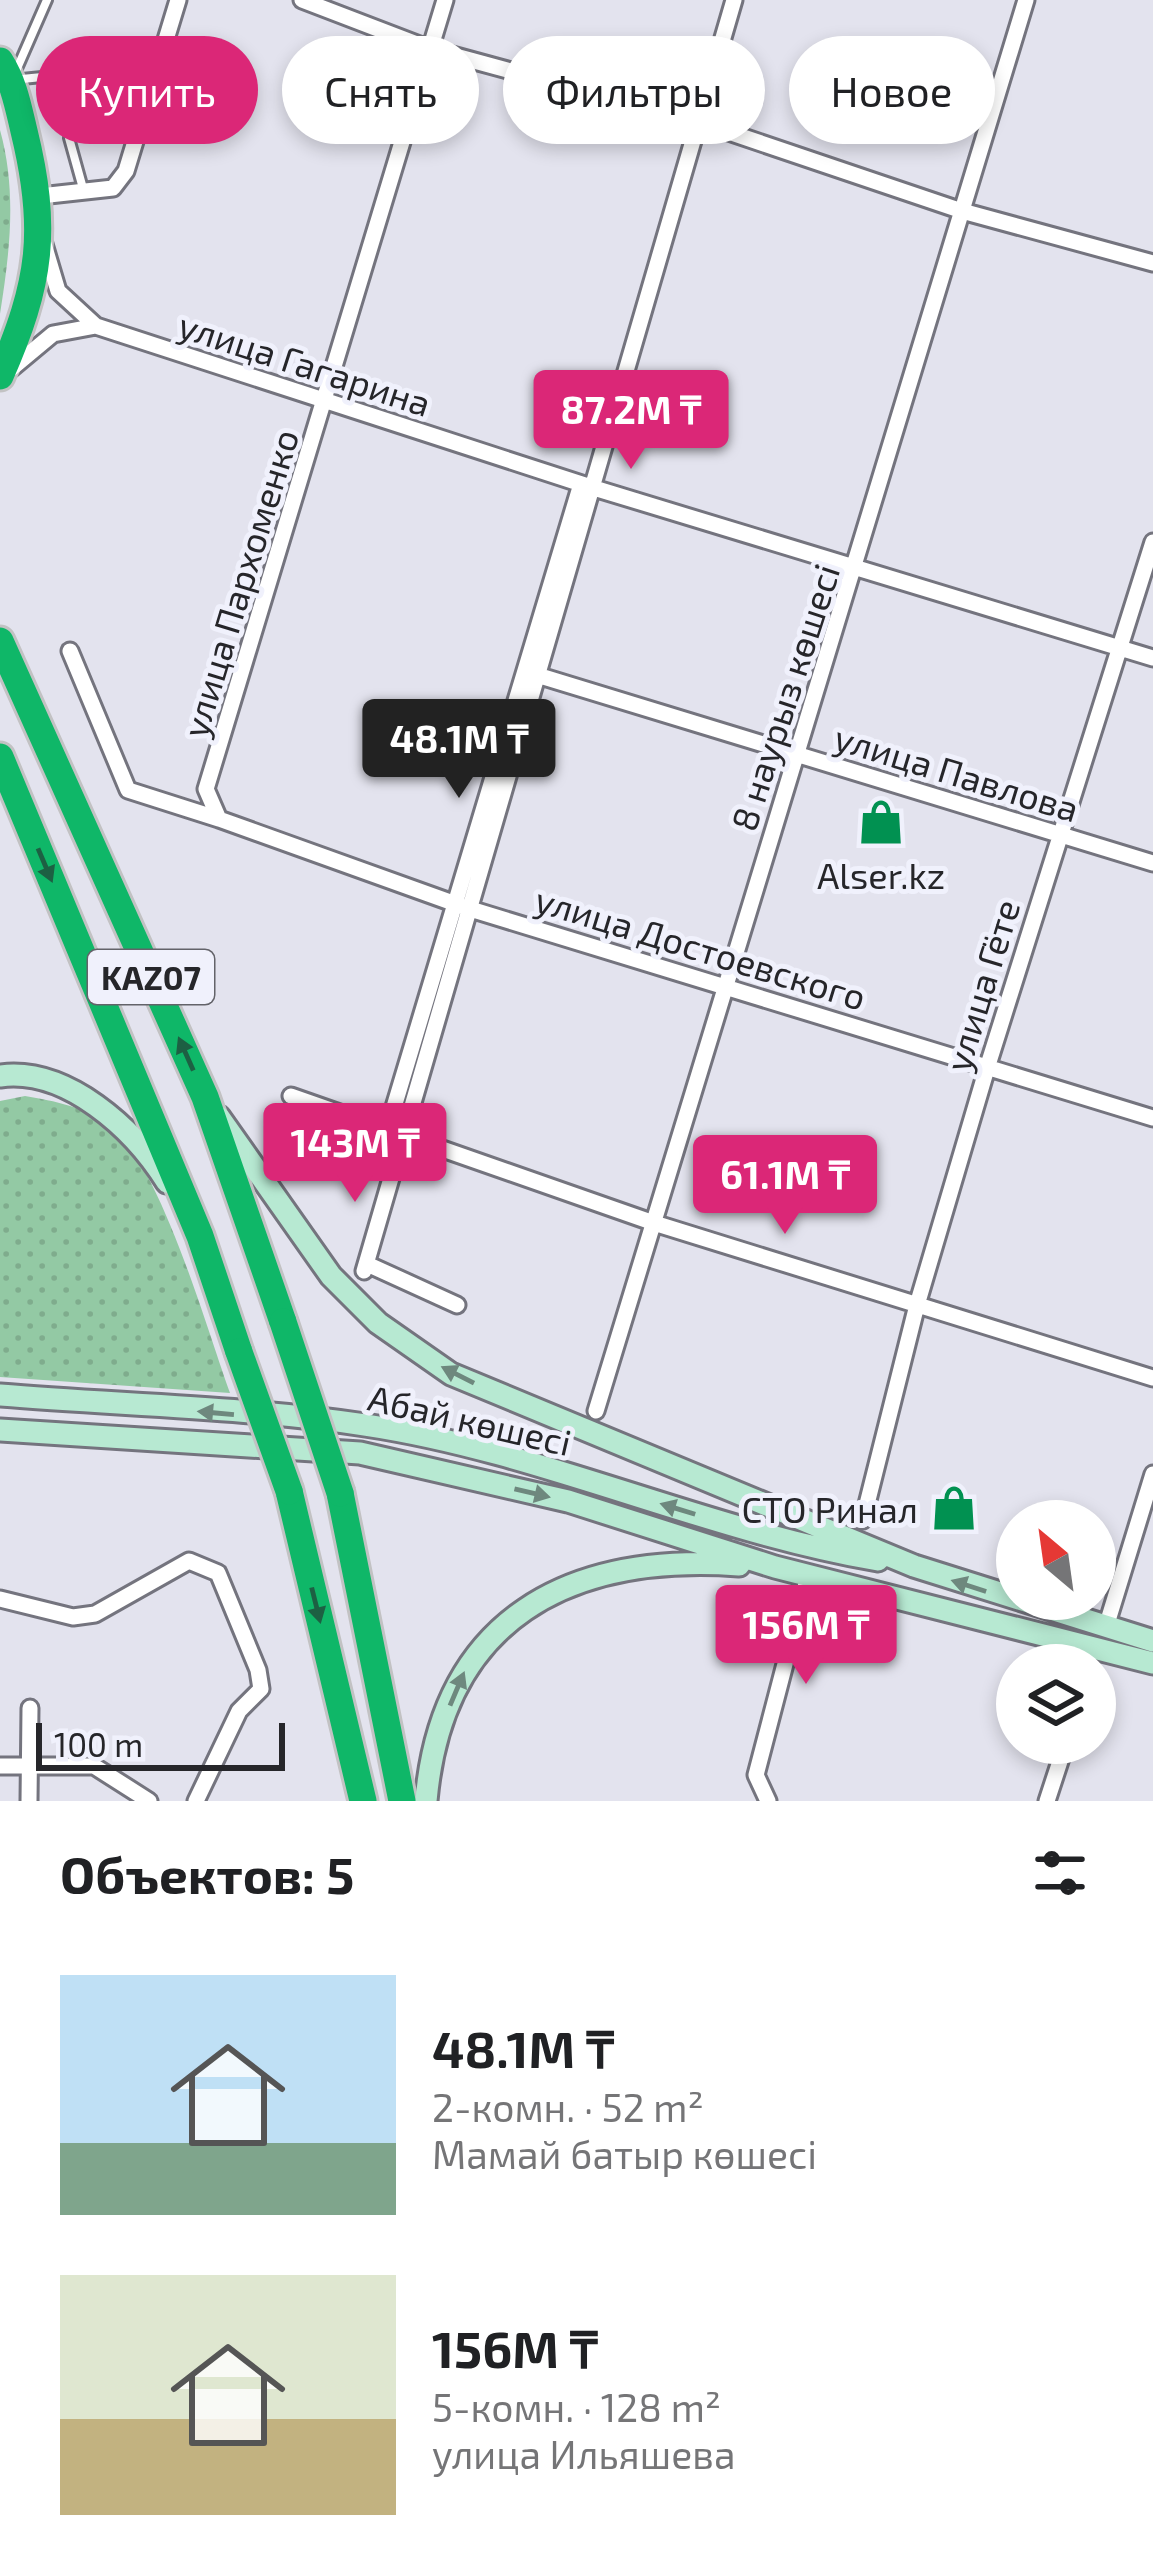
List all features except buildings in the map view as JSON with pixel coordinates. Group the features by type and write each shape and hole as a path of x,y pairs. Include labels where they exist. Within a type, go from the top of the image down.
{"highway":[{"path":"0,379 26,317 40,232 40,196 6,70"},
{"name":"KAZ07","path":"0,641 205,1096 340,1493 402,1801"},
{"name":"KAZ07","path":"0,757 200,1236 289,1491 363,1801"}],"main road":[{"path":"0,1076 24,1072 98,1106 144,1144 200,1236"},
{"path":"205,1096 331,1276 378,1323 451,1374 1091,1644"},
{"name":"Абай көшесі","path":"0,1395 366,1425 525,1463 809,1548 914,1566"},
{"name":"Абай көшесі","path":"0,1430 361,1453 568,1501 775,1567"},
{"path":"426,1801 429,1768 458,1678 510,1615 607,1571 673,1560 775,1567 1086,1644"},
{"path":"1116,1645 1153,1641"},
{"path":"1116,1652 1153,1663"}],"street":[{"path":"40,196 113,188 126,171 178,0"},
{"path":"302,0 394,36"},
{"name":"улица Пархоменко","path":"434,36 445,0"},
{"path":"724,36 734,0"},
{"name":"8 наурыз көшесі","path":"596,1411 795,754 858,566 1026,0"},
{"name":"улица Пархоменко","path":"226,824 206,790 402,144"},
{"path":"457,1305 366,1267 460,906 692,144"},
{"path":"764,144 962,211 1153,262"},
{"name":"улица Гагарина","path":"40,232 58,291 96,326 588,486 1153,658"},
{"path":"0,379 53,334 96,326"},
{"path":"460,906 537,675 588,486"},
{"name":"улица Гёте","path":"863,1520 917,1305 988,1065 1153,542"},
{"name":"улица Достоевского","path":"70,651 128,790 460,906 1153,1118"},
{"name":"улица Павлова","path":"537,675 1153,863"},
{"path":"291,1096 654,1223 1153,1378"},
{"path":"1099,1644 1153,1474"},
{"path":"0,1599 74,1617 95,1614 170,1566 189,1561 218,1573 258,1670 261,1689 238,1712 196,1801"},
{"path":"768,1801 756,1775 808,1576"},
{"path":"29,1801 25,1766 30,1708"},
{"path":"1047,1801 1059,1764"},
{"path":"0,1766 94,1766 148,1801"}],"lane":[{"path":"36,76 6,70 47,0"},
{"path":"71,144 84,193"}],"green space":[{"path":"0,130 9,176 10,221 0,314"},
{"path":"25,1096 90,1114 129,1146 164,1210 230,1393 0,1377 0,1101"}],"place":[{"name":"Alser.kz","path":"881,822"},
{"name":"СТО Ринал","path":"954,1508"}]}
